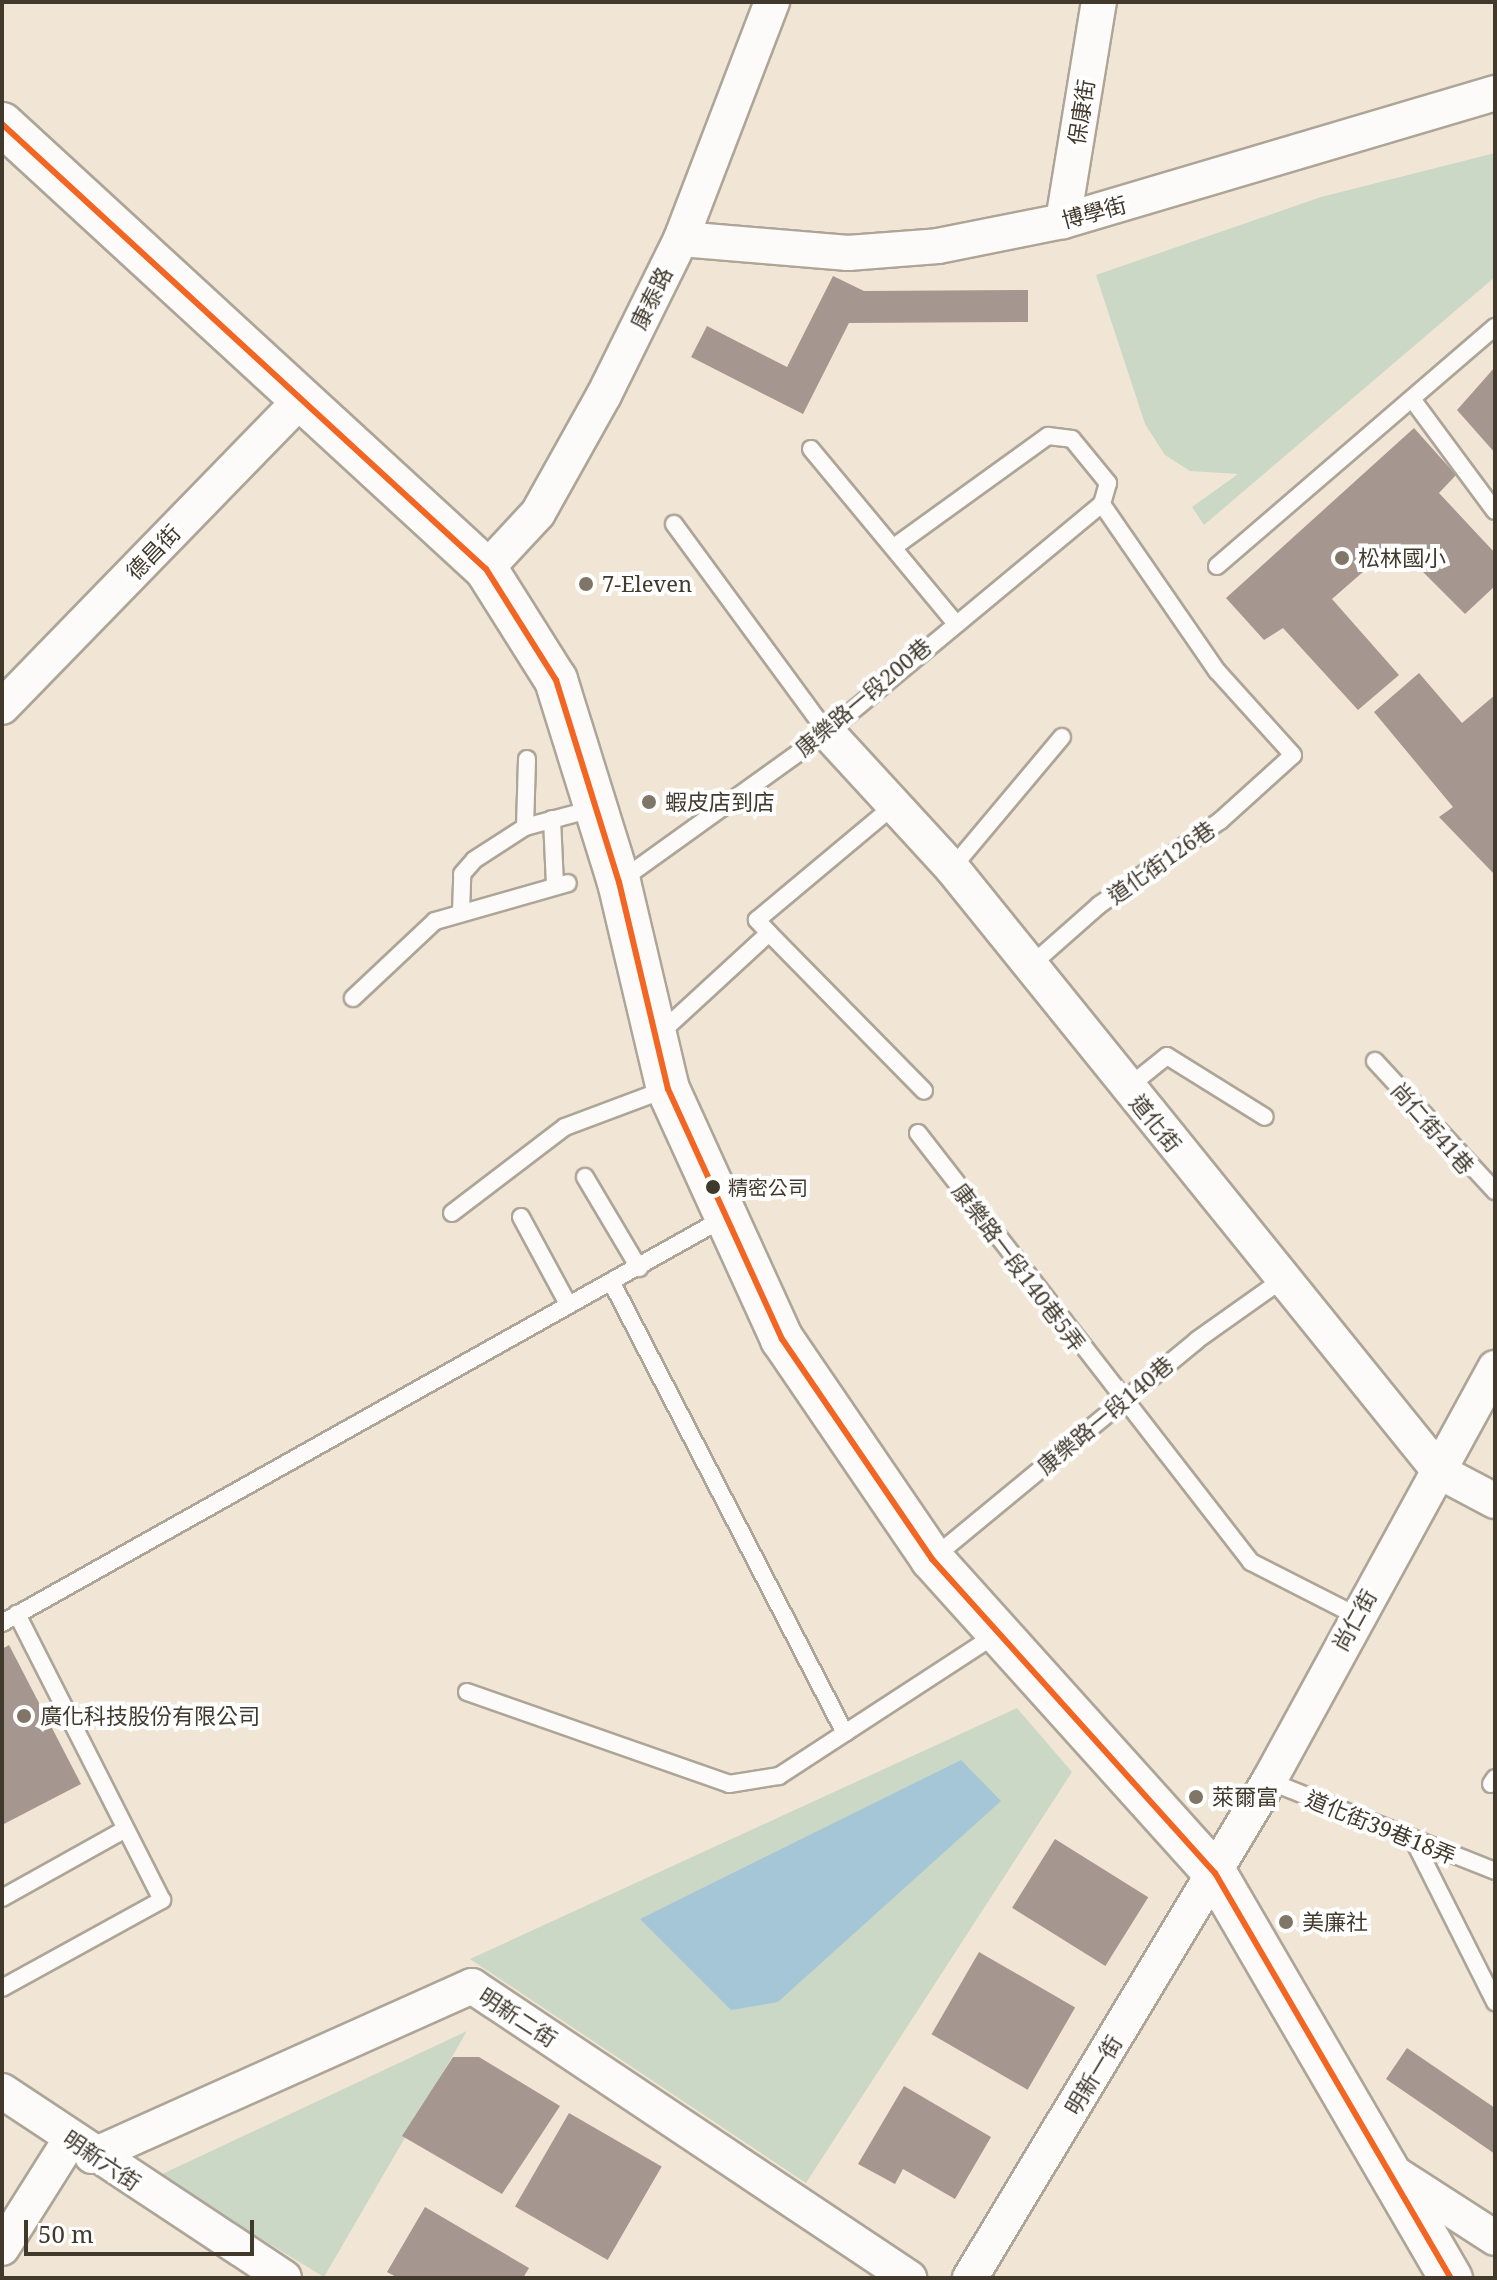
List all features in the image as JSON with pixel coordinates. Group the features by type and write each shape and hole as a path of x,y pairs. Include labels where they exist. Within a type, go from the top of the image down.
{"street":[{"name":"康泰路","path":"486,569 538,513 681,239 772,2"},
{"name":"保康街","path":"1063,221 1099,2"},
{"name":"博學街","path":"681,239 848,253 938,246 1063,221 1495,93"},
{"path":"2,124 303,397 486,569 556,680 619,882 652,1041 668,1089 724,1218 782,1339 932,1559 1215,1873 1451,2278"},
{"name":"德昌街","path":"2,707 303,397"},
{"name":"道化街","path":"827,732 892,807 952,868 1028,967 1440,1472 1495,1501"},
{"name":"尚仁街","path":"1215,1873 1269,1781 1355,1615 1440,1472 1495,1368"},
{"name":"明新一街","path":"970,2278 1215,1873"},
{"name":"明新二街","path":"81,2148 472,1986 909,2278"},
{"name":"明新六街","path":"2,2091 81,2148 284,2278"},
{"path":"2,2248 81,2148"},
{"path":"1388,2169 1495,2238"}],"lane":[{"path":"1217,566 1415,403 1495,327"},
{"path":"1415,403 1495,511"},
{"path":"894,547 1048,436 1072,439 1108,483 1102,504"},
{"path":"811,449 953,620"},
{"name":"康樂路一段200巷","path":"619,882 827,732 953,620 1102,504"},
{"name":"道化街126巷","path":"1028,967 1099,905 1220,821 1293,755 1217,671 1102,504"},
{"path":"674,524 827,732"},
{"path":"952,868 1062,737"},
{"path":"525,827 527,759"},
{"path":"892,807 757,920 924,1091"},
{"path":"461,912 462,874 525,827 598,808"},
{"path":"353,998 382,975 402,945 461,912 562,883 552,819"},
{"path":"652,1041 769,933"},
{"path":"1127,1088 1167,1056 1265,1117"},
{"name":"尚仁街41巷","path":"1375,1061 1495,1191"},
{"path":"452,1213 565,1127 668,1089"},
{"name":"康樂路一段140巷5弄","path":"918,1133 1120,1402 1251,1562 1355,1615"},
{"path":"585,1177 639,1268"},
{"path":"521,1217 567,1302"},
{"path":"2,1988 162,1900 122,1831 10,1618 567,1302 612,1283 724,1218"},
{"name":"康樂路一段140巷","path":"932,1559 1120,1402 1283,1279"},
{"path":"612,1283 845,1733"},
{"path":"467,1692 729,1784 779,1776 998,1633"},
{"name":"道化街39巷18弄","path":"1269,1781 1416,1845 1495,1871"},
{"path":"2,1898 122,1831"},
{"path":"1416,1845 1495,2002"}],"green space":[{"path":"1495,153 1495,277 1204,525 1192,507 1238,474 1190,471 1165,455 1145,424 1096,275 1321,197"},
{"path":"1017,1708 1072,1772 806,2183 470,1959"},
{"path":"467,2031 324,2277 158,2176"}],"water":[{"path":"961,1760 1001,1801 778,2002 731,2010 640,1919"}],"building":[{"path":"833,276 864,291 1028,290 1028,322 849,323 803,414 691,357 707,326 787,367"},
{"path":"1495,367 1495,453 1457,410"},
{"path":"1414,428 1456,475 1439,493 1495,553 1495,586 1465,614 1395,544 1332,599 1399,675 1358,710 1283,628 1264,640 1226,598"},
{"path":"1419,673 1462,723 1495,695 1495,875 1439,817 1453,807 1374,712"},
{"name":"廣化科技股份有限公司","path":"9,1645 81,1784 2,1825 2,1649"},
{"path":"1055,1839 1148,1897 1105,1966 1012,1908"},
{"path":"979,1952 1075,2007 1028,2090 932,2034"},
{"path":"1407,2048 1495,2108 1495,2154 1386,2079"},
{"path":"453,2057 479,2057 560,2106 502,2194 402,2136"},
{"path":"904,2086 991,2137 955,2199 903,2169 895,2184 858,2164"},
{"path":"569,2113 662,2166 608,2260 515,2207"},
{"path":"425,2207 529,2268 523,2278 398,2278 387,2272"}],"transit line":[{"path":"2,124 486,569 556,680 619,882 668,1089 782,1339 932,1559 1215,1873 1451,2278"}],"place":[{"name":"松林國小","path":"1342,558"},
{"name":"7-Eleven","path":"586,584"},
{"name":"蝦皮店到店","path":"649,802"},
{"name":"精密公司","path":"713,1187"},
{"name":"廣化科技股份有限公司","path":"24,1716"},
{"name":"萊爾富","path":"1196,1797"},
{"name":"美廉社","path":"1286,1922"}]}
